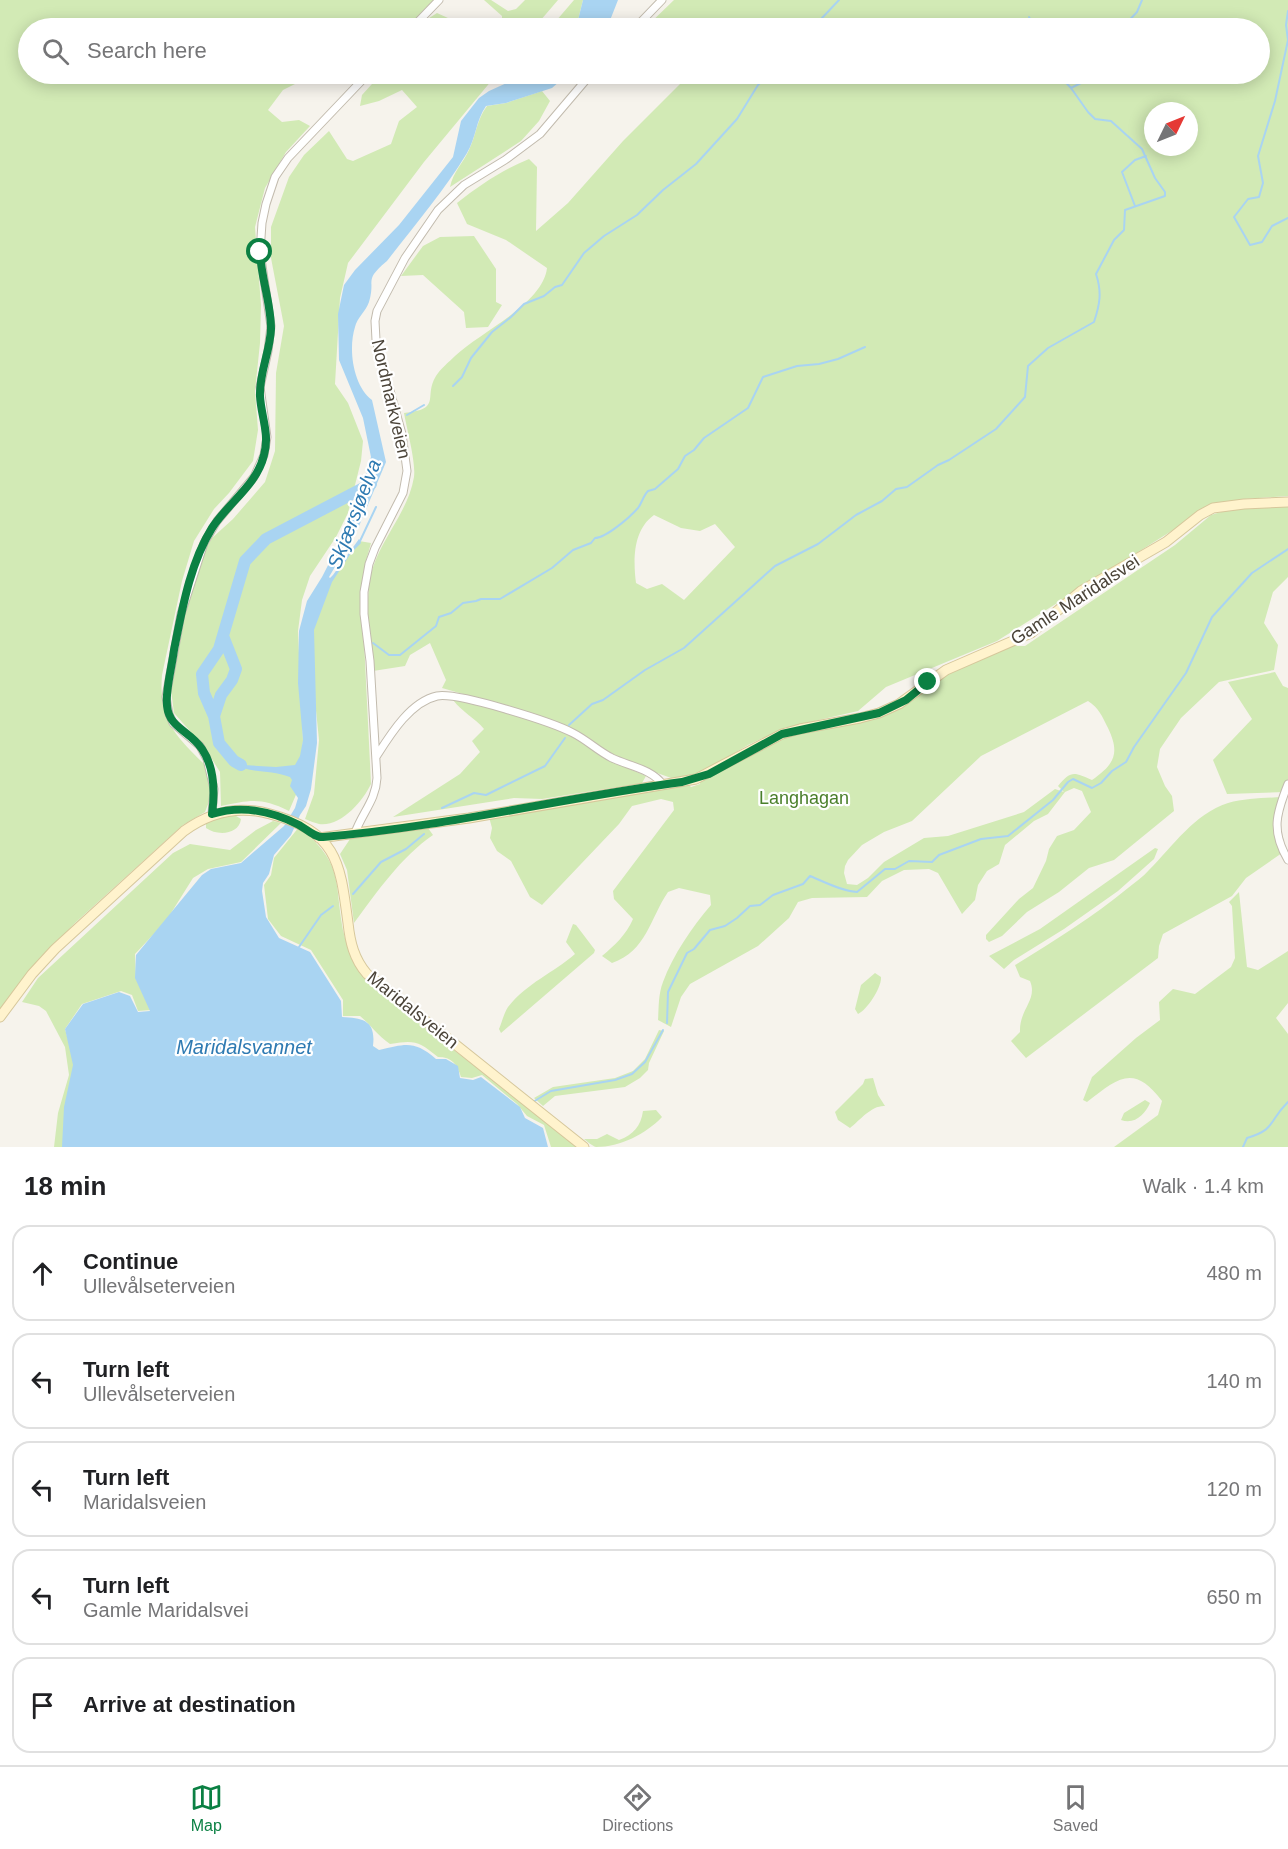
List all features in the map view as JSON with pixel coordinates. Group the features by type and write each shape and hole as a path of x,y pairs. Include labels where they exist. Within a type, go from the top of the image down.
{"street":[{"path":"422,18 439,0"},
{"path":"645,18 662,0"},
{"path":"212,814 214,789 207,759 200,746 173,723 166,698 181,614 204,543 217,521 254,477 264,455 267,437 260,401 260,387 271,326 260,252 262,223 275,177 288,158 358,84"},
{"name":"Nordmarkveien","path":"355,833 362,815 371,804 376,788 376,757 364,592 375,548 403,494 407,471 402,435 376,340 377,311 405,258 438,210 464,185 505,160 540,134 582,84"},
{"name":"Gamle Maridalsvei","path":"319,838 438,823 702,777 782,734 860,718 898,704 946,670 1031,633 1081,591 1166,542 1200,515 1213,508 1288,502"},
{"path":"376,757 397,727 415,708 436,697 453,697 510,711 567,729 611,757 654,775 663,785"},
{"path":"1288,784 1276,826 1279,842 1288,860"},
{"name":"Maridalsveien","path":"0,1017 32,974 71,933 190,826 212,814 227,811 261,812 299,825 319,838 337,862 343,883 352,948 364,970 382,987 584,1147"}],"green space":[{"path":"0,0 434,0 417,18 18,18 18,84 295,84 283,90 268,110 282,122 299,120 310,126 286,152 265,188 255,227 261,305 255,391 258,430 253,461 214,509 194,541 182,581 162,675 164,707 168,719 181,740 212,772 212,794 205,812 183,825 76,922 0,1010"},
{"path":"484,0 491,0 508,11 516,9 525,0 558,0 543,18 502,18"},
{"path":"574,0 583,0 578,18 559,18"},
{"path":"674,0 1288,0 1288,496 1245,499 1208,508 997,641 886,687 858,711 784,728 748,745 701,773 674,779 615,758 547,718 442,688 446,680 430,643 410,655 405,666 373,671 368,613 370,579 379,553 406,503 414,477 413,455 404,413 416,411 428,405 432,383 440,371 466,347 523,305 543,281 547,268 506,240 467,224 457,203 483,184 529,159 537,167 536,231 568,203 623,141 680,84 1270,84 1270,18 655,18","holes":["654,515 681,528 700,531 715,524 735,547 684,600 662,584 647,589 636,583 635,555 638,537 647,521"]},
{"path":"437,13 448,18 429,18"},
{"path":"372,84 489,84 424,162 348,263 340,298 335,384 348,403 363,441 361,461 348,513 336,537 310,576 302,600 298,631 303,741 298,790 289,811 271,803 255,801 221,806 220,772 205,748 174,713 171,690 194,568 212,538 233,519 265,482 275,451 276,373 284,326 271,258 271,227 289,177 304,155 329,131 347,159 353,161 391,144 399,121 417,107 402,90 379,101 360,106 362,95"},
{"path":"542,91 550,101 539,121 521,141 450,187 453,177 469,150 487,106 506,103"},
{"path":"474,236 496,269 496,302 502,305 488,327 466,328 464,312 423,275 401,276 423,246 440,237"},
{"name":"Langhagan","path":"1288,501 1288,577 1273,592 1264,623 1278,645 1274,670 1219,682 1181,718 1160,749 1157,767 1172,796 1174,811 1114,860 1089,868 1059,892 1027,912 1002,936 989,942 986,935 1019,899 1033,888 1049,849 1057,836 1074,830 1091,812 1082,791 1074,788 1065,792 1048,814 1034,821 1005,845 999,864 987,871 978,885 975,900 962,914 938,873 929,869 904,870 882,881 867,897 812,898 798,902 789,918 758,946 690,984 681,997 671,1027 658,1020 661,987 690,932 711,905 710,895 679,888 668,892 646,933 633,951 612,963 602,956 620,939 633,919 614,899 613,891 674,810 673,802 661,799 632,806 619,824 542,905 530,897 511,861 497,851 490,838 492,828 489,817 687,783 691,787 700,784 701,775 783,734 890,709 955,670 1008,646 1025,646 1175,545 1211,515 1241,506","holes":["1088,701 1100,713 1114,744 1110,763 1092,780 1077,774 1070,775 1058,786 1064,792 1055,789 1024,812 948,836 924,838 884,862 868,878 857,885 847,884 845,866 862,845 884,832 912,821 981,756"]},
{"path":"359,541 371,543 366,561 362,600 371,784 363,798 350,812 335,821 319,824 305,819 314,794 319,740 310,651 317,611 334,575"},
{"path":"1275,672 1283,686 1288,688 1288,785 1285,792 1227,794 1213,760 1252,719 1228,682"},
{"path":"453,700 462,700 542,723 579,740 611,761 646,776 642,783 542,799 514,798 393,817 460,774 480,752 472,741 484,729"},
{"path":"1283,797 1275,825 1282,853 1246,878 1232,896 1163,934 1158,958 1026,1058 1011,1041 1020,1032 1020,1024 1032,994 1032,988 1030,981 1020,977 1015,965 1115,899 1144,875 1194,823 1216,808 1235,801"},
{"path":"233,814 241,819 232,831 221,833 206,828 210,820"},
{"path":"273,821 281,823 241,862 208,869 193,878 166,921 135,954 136,979 151,1010 138,1011 132,995 121,991 82,1004 65,1029 75,1064 63,1147 54,1147 58,1113 69,1075 65,1047 46,1011 39,1006 22,1002 38,978 173,853 190,844 230,850 256,830"},
{"path":"299,827 314,841 331,864 335,875 346,943 360,968 372,983 384,996 579,1147 551,1147 544,1125 527,1116 517,1104 482,1075 472,1078 461,1077 458,1068 450,1060 438,1057 416,1043 390,1044 360,1016 343,1016 343,1000 311,950 281,936 268,919 264,885 271,875 274,858"},
{"path":"428,828 433,835 400,864 354,923 347,870 340,854 350,839"},
{"path":"1155,848 1158,849 1154,859 1118,891 1004,969 989,956 1040,929"},
{"path":"1239,892 1247,967 1258,970 1288,951 1288,1003 1276,1018 1288,1034 1288,1147 1114,1147 1158,1115 1162,1101 1143,1082 1134,1078 1126,1078 1108,1086 1087,1102 1083,1100 1092,1077 1160,1020 1159,1002 1173,989 1195,994 1231,967 1235,958 1232,906 1229,902"},
{"path":"573,924 595,950 594,953 501,1033 499,1029 505,1012 515,999 575,954 566,942"},
{"path":"875,973 881,977 877,992 858,1014 855,1009 861,985"},
{"path":"659,1030 664,1031 648,1070 625,1087 555,1096 543,1106 534,1098 553,1087 615,1078 633,1071 645,1059"},
{"path":"873,1078 878,1095 885,1106 871,1110 850,1128 838,1120 835,1112 863,1084 865,1079"},
{"path":"1145,1100 1150,1103 1139,1118 1131,1121 1121,1120 1124,1113"},
{"path":"656,1110 662,1117 656,1123 623,1142 596,1147 584,1139 597,1139 607,1134 619,1140 636,1129 643,1111"}],"water":[{"path":"583,0 618,0 611,18 578,18"},
{"name":"Maridalsvannet","path":"505,84 557,84 552,88 506,103 486,106 470,147 458,167 439,195 373,277 369,302 356,324 352,356 360,386 372,400 386,462 359,526 329,577 333,575 359,539 361,543 351,553 332,582 314,630 317,743 311,789 306,806 291,835 274,855 262,891 266,917 279,938 310,952 341,1001 342,1017 357,1018 367,1022 373,1031 373,1046 379,1050 403,1045 415,1046 436,1059 446,1059 458,1066 460,1078 473,1080 481,1077 520,1107 525,1118 543,1128 548,1147 62,1147 64,1107 73,1065 65,1029 83,1004 119,992 130,996 138,1012 150,1011 135,978 136,955 202,875 211,869 241,863 284,826 295,808 298,798 290,786 292,780 290,777 243,768 228,759 232,755 244,765 276,767 295,765 300,756 303,740 298,683 299,631 307,601 344,534 363,486 371,457 363,418 339,360 338,314 344,285 355,270 399,225 453,157 461,121 479,98"}],"waterway":[{"path":"822,18 839,0"},
{"path":"1131,18 1142,0"},
{"path":"1288,11 1286,25 1288,40 1275,101 1258,156 1263,183 1259,197 1248,199 1234,217 1250,245 1262,242 1272,226 1288,218"},
{"path":"453,386 462,377 471,358 492,332 524,304 562,285 584,253 604,236 637,215 663,190 696,164 737,119 759,84"},
{"path":"569,725 592,704 603,700 645,670 684,648 775,566 818,544 856,515 882,501 896,489 907,487 996,429 1025,397 1028,366 1048,348 1094,322 1100,298 1096,274 1114,240 1124,230 1125,210 1165,196 1165,192 1155,178 1142,149 1111,121 1095,119 1067,84"},
{"path":"1071,88 1079,84"},
{"path":"1135,206 1122,172 1135,160 1146,156"},
{"path":"373,643 389,655 400,655 436,626 439,617 451,613 463,603 481,599 500,599 552,568 573,550 591,543 595,538 605,535 618,526 638,508 648,491 655,489 678,469 685,456 694,450 704,438 748,408 763,377 797,366 838,359 865,347"},
{"path":"407,415 424,405"},
{"name":"Skjærsjøelva","path":"241,765 234,761 219,743 214,716 204,693 202,674 219,649 245,561 266,539 371,484"},
{"name":"Skjærsjøelva","path":"360,541 376,507"},
{"path":"667,1023 668,992 687,953 694,949 710,930 725,926 750,906 760,905 773,895 803,884 810,876 839,888 857,892 885,869 895,869 909,861 932,862 939,855 981,839 1008,836 1053,800 1073,779 1092,788 1101,783 1112,771 1126,762 1186,673 1212,617 1252,573 1288,549"},
{"path":"214,716 221,695 232,680 236,669 223,636"},
{"path":"442,808 474,793 486,795 545,766 565,738"},
{"path":"353,894 381,862 406,849 424,834"},
{"path":"299,947 321,915 333,906"},
{"path":"533,1102 551,1091 615,1080 632,1074 645,1062 663,1030"},
{"path":"1243,1147 1247,1138 1268,1128 1288,1102"}],"route":[{"path":"260,252 271,326 260,387 260,401 267,437 264,455 254,477 217,521 204,543 181,614 166,698 173,723 200,746 207,759 213,778 212,814 233,810 272,814 299,825 319,838 438,823 682,782 709,774 782,734 879,713 906,700 928,682"}]}
